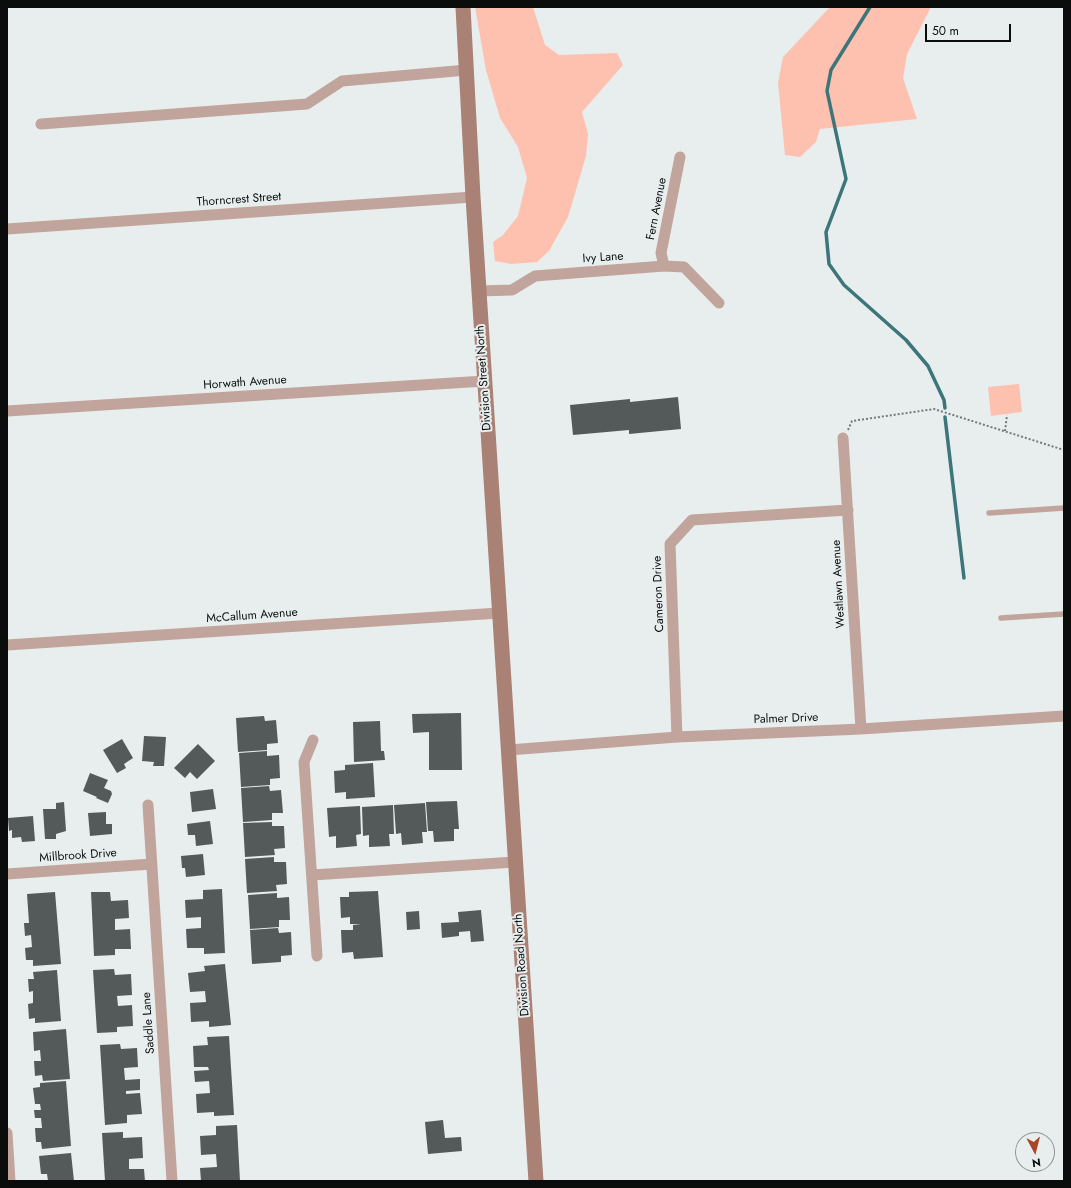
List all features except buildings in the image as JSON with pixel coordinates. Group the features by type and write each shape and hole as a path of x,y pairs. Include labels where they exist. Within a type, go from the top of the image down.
{"main road":[{"name":"Division Street North","path":"463,7 473,197 509,750"},
{"name":"Division Road North","path":"509,750 536,1181"}],"street":[{"path":"41,124 307,104 342,81 467,70"},
{"name":"Fern Avenue","path":"664,266 661,253 680,157"},
{"name":"Thorncrest Street","path":"7,229 473,197"},
{"name":"Ivy Lane","path":"479,291 512,290 535,276 664,266 684,267 719,303"},
{"name":"Horwath Avenue","path":"7,411 485,381"},
{"name":"Westlawn Avenue","path":"843,438 861,729"},
{"name":"Cameron Drive","path":"677,737 670,544 692,520 848,510"},
{"name":"McCallum Avenue","path":"7,645 499,613"},
{"name":"Palmer Drive","path":"509,750 677,737 861,729 1064,716"},
{"path":"313,740 304,762 317,956"},
{"name":"Saddle Lane","path":"148,805 172,1181"},
{"path":"312,875 515,862"},
{"name":"Millbrook Drive","path":"7,874 152,864"},
{"path":"7,1133 10,1181"}],"lane":[{"path":"989,513 1064,508"},
{"path":"1002,618 1064,614"}],"path":[{"path":"843,438 852,421 934,410 1064,450"},
{"path":"1005,431 1007,415"}],"shaded area":[{"path":"475,7 533,7 545,45 559,55 617,53 623,65 582,112 588,134 586,156 568,217 549,251 537,262 511,264 495,261 493,242 503,235 518,216 527,178 518,147 500,118 486,70"},
{"path":"830,7 931,7 907,54 903,78 917,119 820,129 816,142 800,157 785,155 778,83 783,57"},
{"path":"1019,384 1022,412 991,416 988,387"}],"waterway":[{"path":"870,7 831,70 827,91 846,179 826,232 829,264 844,285 906,340 928,366 944,400 945,408"},
{"path":"945,417 964,578"}]}
